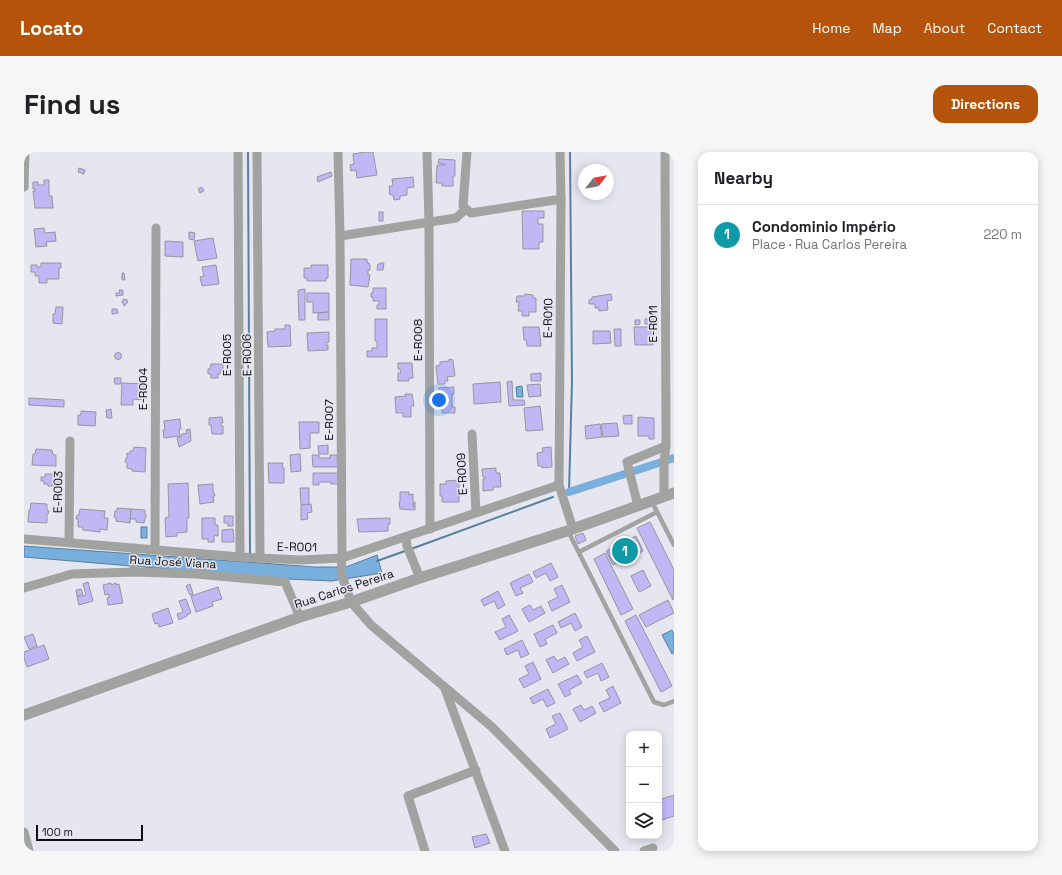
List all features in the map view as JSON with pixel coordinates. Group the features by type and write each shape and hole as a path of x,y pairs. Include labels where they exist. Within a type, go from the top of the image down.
{"street":[{"path":"24,187 25,152"},
{"name":"E-R005","path":"238,152 240,557"},
{"name":"E-R006","path":"257,152 260,558"},
{"name":"E-R007","path":"338,152 340,236 341,573 351,602"},
{"name":"E-R008","path":"427,152 429,223 430,529"},
{"path":"467,152 464,206 466,210 471,213 561,200"},
{"name":"E-R010","path":"560,152 559,485 570,530"},
{"name":"E-R011","path":"666,152 666,446 664,462 669,495"},
{"path":"340,236 456,218 466,210"},
{"name":"E-R004","path":"155,550 156,228"},
{"name":"E-R009","path":"472,434 476,512"},
{"name":"E-R003","path":"69,542 70,441"},
{"path":"638,506 627,462 666,446"},
{"name":"E-R001","path":"24,539 240,557 301,560 342,558 408,546 430,529 476,512 559,485"},
{"name":"Rua Carlos Pereira","path":"24,715 300,617 351,602 420,578 570,530 669,495"},
{"path":"408,546 420,578"},
{"path":"134,572 135,548"},
{"name":"Rua José Viana","path":"24,588 72,574 134,572 197,574 285,582 300,617"},
{"path":"351,602 371,626 492,726 615,851"},
{"path":"445,687 505,851"},
{"path":"425,851 408,796 476,770"},
{"path":"24,832 29,851"}],"lane":[{"path":"652,501 674,545"},
{"path":"579,552 657,512"},
{"path":"570,530 579,552 654,702 664,705 674,701"}],"water":[{"path":"522,386 523,397 517,397 516,387"},
{"path":"141,527 147,527 147,538 141,538"},
{"path":"24,546 315,567 346,567 377,555 382,573 332,581 287,579 24,557"},
{"path":"672,630 674,635 674,653 672,654 662,635"}],"building":[{"path":"373,152 377,175 357,178 356,170 351,171 350,165 354,164 353,154"},
{"path":"439,159 455,160 455,176 453,176 453,186 442,186 442,183 436,183 437,165 445,165 438,163"},
{"path":"79,168 85,170 84,174 78,172"},
{"path":"331,172 332,176 318,182 317,177"},
{"path":"413,177 414,187 407,188 407,195 400,196 400,199 394,200 393,195 390,195 389,186 393,186 392,179"},
{"path":"44,180 49,180 49,196 52,196 53,208 35,208 33,191 35,191 35,189 33,189 33,182 38,182 38,185 44,185"},
{"path":"202,187 204,191 200,193 198,189"},
{"path":"522,211 544,211 544,218 538,218 538,224 543,224 543,242 539,242 539,249 523,249"},
{"path":"379,212 383,212 383,221 379,221"},
{"path":"44,228 45,233 55,232 56,241 46,242 47,246 36,247 34,229"},
{"path":"189,232 195,233 194,240 189,239"},
{"path":"213,238 217,258 198,261 194,241"},
{"path":"165,241 183,242 183,257 165,256"},
{"path":"351,259 367,259 367,263 369,263 370,266 370,270 368,270 368,275 370,275 368,287 350,285"},
{"path":"41,263 61,263 61,268 59,268 59,279 47,279 47,283 39,283 39,276 35,276 35,272 31,272 31,265 41,267"},
{"path":"384,263 383,270 377,270 378,264"},
{"path":"216,265 219,284 202,286 200,277 204,276 202,267"},
{"path":"311,265 328,265 328,278 326,278 326,281 307,281 307,278 304,278 304,268 311,268"},
{"path":"122,273 124,273 125,280 122,280"},
{"path":"373,288 386,288 386,309 377,309 379,301 373,301 373,297 371,297"},
{"path":"305,289 305,320 299,320 298,290"},
{"path":"119,290 123,290 123,295 116,296 116,293 120,293"},
{"path":"307,293 329,293 329,312 313,313 313,302 307,302"},
{"path":"525,294 533,295 533,298 536,298 536,312 529,312 529,316 522,316 522,311 518,311 519,302 516,302 517,296 525,296"},
{"path":"611,294 612,300 607,301 608,310 599,311 599,308 595,308 595,304 589,304 589,300 592,299 592,297"},
{"path":"124,299 128,302 124,306 122,301"},
{"path":"56,307 63,307 62,324 53,323 53,314 55,314"},
{"path":"112,309 117,309 118,313 112,314"},
{"path":"329,312 329,320 318,320 318,313"},
{"path":"375,319 387,319 387,357 367,357 367,351 372,351 372,348 377,348 377,341 375,341"},
{"path":"645,319 656,319 656,324 645,324"},
{"path":"635,320 640,320 640,324 635,325"},
{"path":"285,325 290,325 291,346 268,347 267,332 275,331 275,329 285,329"},
{"path":"523,327 539,327 541,346 527,346 526,340 524,340"},
{"path":"634,327 652,327 653,345 635,345"},
{"path":"614,329 621,329 621,346 615,346"},
{"path":"593,331 610,331 611,343 593,344"},
{"path":"329,332 329,342 326,343 326,345 328,345 328,350 308,351 307,333"},
{"path":"118,353 121,356 118,359 115,356"},
{"path":"449,359 453,360 455,376 447,377 448,381 445,381 445,384 438,384 436,366 440,365 440,362 449,361"},
{"path":"398,363 412,363 413,378 409,378 409,381 398,381 398,373 401,373 400,369 398,369"},
{"path":"211,364 223,364 223,371 220,371 218,378 211,378 211,374 208,374 208,369 210,369"},
{"path":"541,373 541,381 531,381 531,374"},
{"path":"114,378 121,378 121,384 115,384"},
{"path":"512,381 513,400 524,400 525,405 509,406 507,382"},
{"path":"500,382 501,402 474,404 473,384"},
{"path":"122,383 146,384 145,400 133,399 133,405 121,405"},
{"path":"540,384 541,396 529,397 527,385"},
{"path":"454,387 454,394 452,394 452,407 455,407 455,413 442,413 442,409 438,409 437,392 439,392 439,388"},
{"path":"405,394 412,394 414,406 411,406 411,417 403,417 403,413 396,413 395,397 406,396"},
{"path":"29,398 64,400 64,407 29,405"},
{"path":"540,406 543,430 526,431 524,408"},
{"path":"111,409 112,418 107,418 106,410"},
{"path":"81,411 96,412 95,426 78,425 78,415 81,415"},
{"path":"632,415 632,424 624,424 623,416"},
{"path":"222,417 223,423 221,423 221,426 223,426 223,434 212,434 211,425 209,425 209,418"},
{"path":"638,417 654,418 654,439 649,439 649,436 638,436"},
{"path":"180,419 180,436 164,438 164,421"},
{"path":"299,422 319,422 319,433 310,433 310,448 300,449"},
{"path":"617,423 619,436 603,437 601,424"},
{"path":"600,424 602,437 586,439 585,426"},
{"path":"190,429 191,441 179,447 177,438 181,437 182,434 187,433 186,430"},
{"path":"328,445 328,454 319,454 318,446"},
{"path":"134,447 146,448 145,472 132,471 132,469 127,468 127,463 125,462 127,453 130,454 130,451 133,451"},
{"path":"551,447 552,467 542,468 542,466 538,466 537,453 543,452 542,448"},
{"path":"36,449 52,450 53,455 56,455 56,466 32,465 33,454 35,454"},
{"path":"300,454 301,471 291,472 290,455"},
{"path":"312,455 319,455 319,458 330,458 330,455 337,455 338,467 313,467"},
{"path":"268,463 283,463 284,483 269,483"},
{"path":"496,468 496,473 500,473 501,487 493,487 493,490 483,491 483,479 485,479 485,477 483,477 482,469"},
{"path":"313,473 338,473 338,484 331,484 331,482 319,482 319,485 313,485"},
{"path":"45,474 59,474 59,484 55,484 55,486 48,486 48,484 44,484 44,481 41,481 41,477 45,477"},
{"path":"459,480 459,502 442,502 442,496 440,496 440,484 446,484 446,481"},
{"path":"188,483 189,518 187,518 187,532 177,533 177,536 166,537 165,518 169,517 168,484"},
{"path":"213,484 215,496 213,496 214,502 200,504 198,485"},
{"path":"300,488 309,488 309,505 301,505"},
{"path":"400,492 409,492 409,495 413,494 413,507 415,502 415,510 400,509"},
{"path":"31,503 47,504 47,510 49,511 47,514 47,523 28,522"},
{"path":"311,504 312,512 307,513 308,519 301,520 301,505"},
{"path":"117,508 131,509 130,523 116,521 116,518 114,517"},
{"path":"80,509 105,511 104,518 108,518 107,530 100,529 100,532 83,530 83,527 78,527 78,519 76,519 77,515 79,515"},
{"path":"131,509 145,510 146,518 144,523 136,522 136,519 130,519"},
{"path":"224,516 233,516 233,526 228,526 228,523 224,523"},
{"path":"202,518 215,518 215,525 218,525 218,536 214,535 214,542 208,542 208,539 202,539"},
{"path":"390,518 388,531 359,532 357,519"},
{"path":"650,522 674,570 673,600 637,528"},
{"path":"233,529 234,542 222,542 222,530"},
{"path":"583,533 586,540 578,544 575,536"},
{"path":"636,536 643,551 613,565 606,551"},
{"path":"605,553 633,609 621,615 594,559"},
{"path":"551,563 558,577 550,581 546,573 536,578 533,572"},
{"path":"643,570 651,586 639,592 631,576"},
{"path":"529,574 533,582 520,588 523,593 516,596 510,583"},
{"path":"88,582 93,601 79,605 77,597 86,595 83,584"},
{"path":"111,583 111,585 116,583 116,585 119,584 123,603 108,605 107,598 109,597 109,594 105,595 103,585"},
{"path":"190,584 193,594 190,595 186,586"},
{"path":"562,585 570,602 552,611 548,602 558,597 554,589"},
{"path":"218,587 222,599 212,602 213,606 196,612 191,596"},
{"path":"81,589 83,594 77,596 76,590"},
{"path":"498,591 505,605 498,609 494,601 484,606 481,600"},
{"path":"186,599 191,613 179,620 177,614 183,612 179,601"},
{"path":"668,600 674,613 646,627 639,615"},
{"path":"530,605 533,610 541,606 545,613 529,622 522,609"},
{"path":"168,608 173,623 159,627 158,623 155,624 152,614"},
{"path":"575,613 582,627 575,631 571,623 561,628 558,622"},
{"path":"509,615 518,631 500,640 495,632 506,627 502,619"},
{"path":"636,615 672,686 661,692 625,621"},
{"path":"553,625 557,633 545,639 547,644 540,647 534,634"},
{"path":"33,634 37,646 29,649 24,637"},
{"path":"587,636 595,652 577,661 573,653 583,647 579,640"},
{"path":"522,640 529,654 521,658 518,650 507,655 504,649"},
{"path":"44,645 49,659 27,667 24,652"},
{"path":"554,656 557,661 565,657 569,664 553,673 546,660"},
{"path":"533,662 541,679 524,688 519,679 529,674 525,666"},
{"path":"602,663 609,677 601,681 598,673 587,678 584,672"},
{"path":"577,675 582,683 569,690 571,694 565,697 558,684"},
{"path":"613,686 621,703 604,712 599,703 610,698 606,690"},
{"path":"548,689 555,703 547,707 543,699 533,704 530,698"},
{"path":"581,705 584,710 592,706 596,713 580,722 573,709"},
{"path":"560,713 568,729 550,738 546,729 556,724 552,716"},
{"path":"674,795 674,816 662,820 662,803 662,799"},
{"path":"486,834 490,843 475,848 472,837"}],"waterway":[{"path":"248,152 250,554"},
{"path":"569,492 572,381 570,152"},
{"path":"569,492 674,458"},
{"path":"411,549 553,497"},
{"path":"377,561 405,551"}],"place":[{"name":"Condominio Império","path":"625,551"}]}
